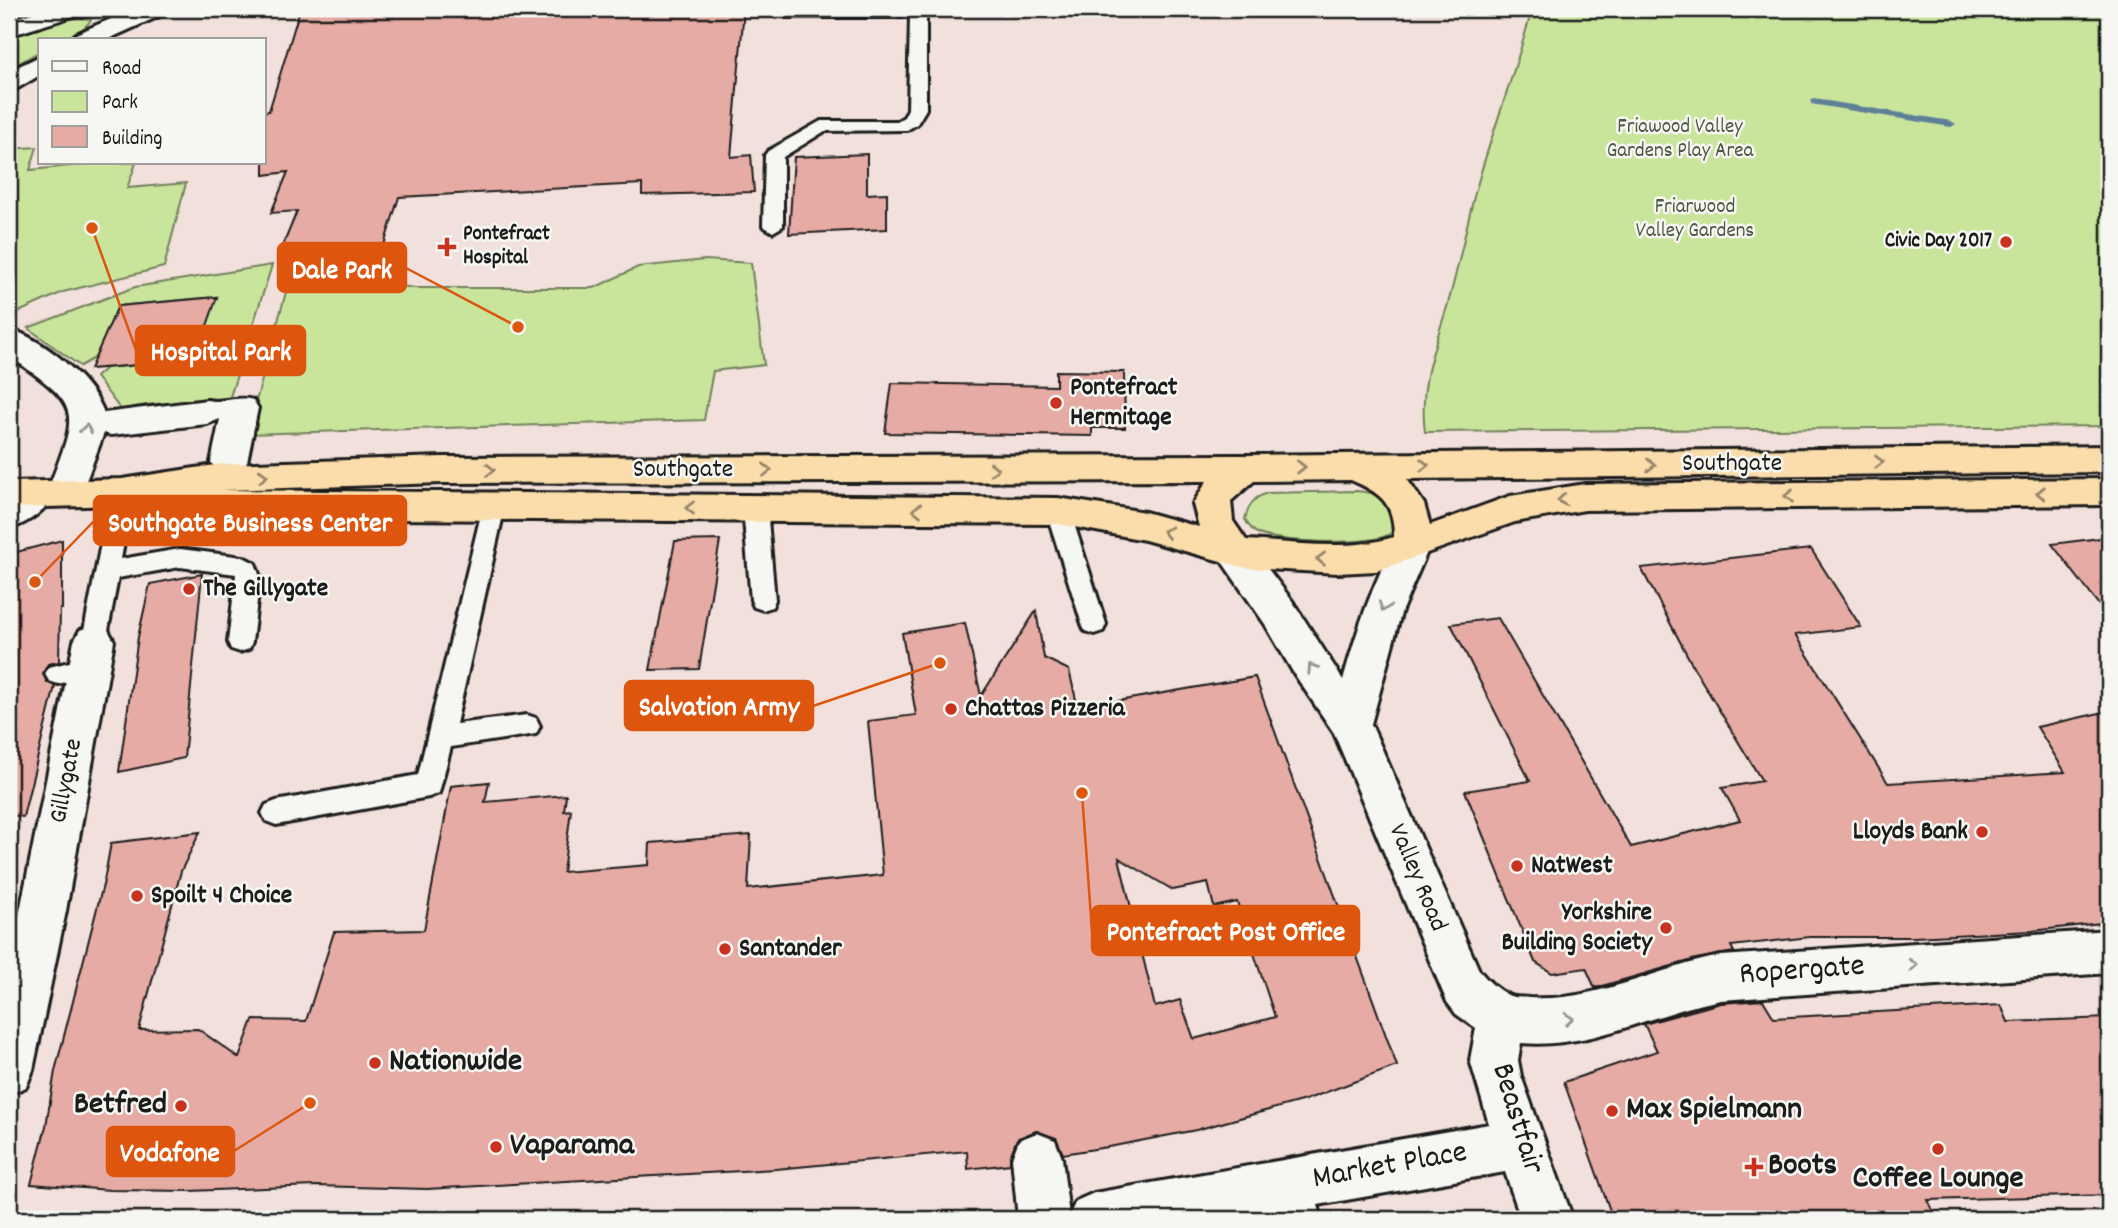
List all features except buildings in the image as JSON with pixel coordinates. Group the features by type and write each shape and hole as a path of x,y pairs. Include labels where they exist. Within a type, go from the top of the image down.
{"highway":[{"name":"Southgate","path":"9,495 122,492 222,477 443,470 1246,468 2109,459"},
{"name":"Southgate","path":"1356,467 1388,481 1403,497 1413,522 1412,545"},
{"path":"1233,550 1214,525 1210,509 1218,488 1246,468"},
{"name":"Southgate","path":"122,492 166,500 258,505 1058,511 1145,526 1246,554 1338,559 1376,556 1510,509 1585,498 2109,492"}],"street":[{"path":"9,28 71,9"},
{"path":"88,9 118,24"},
{"path":"89,38 155,9"},
{"path":"9,82 38,65"},
{"path":"9,340 78,390 87,406 88,430 54,494"},
{"path":"111,423 230,407 229,462"},
{"path":"1351,724 1394,575 1412,545"},
{"name":"Valley Road","path":"1233,550 1279,613 1307,661 1351,724 1463,986 1472,998 1501,1018"},
{"name":"Gillygate","path":"9,1070 47,890 81,661"},
{"name":"Ropergate","path":"1501,1018 1537,1022 1581,1018 1691,983 1721,978 2109,952"},
{"name":"Beastfair","path":"1501,1018 1494,1060 1497,1076 1547,1219"},
{"name":"Market Place","path":"1094,1219 1291,1203 1521,1144"},
{"path":"1037,1158 1044,1219"}],"lane":[{"path":"774,226 774,155 821,125 901,126 911,120 917,109 918,10 792,14"},
{"name":"Gillygate","path":"81,661 107,571 122,492"},
{"path":"9,520 54,494"},
{"path":"276,813 429,785 494,506"},
{"path":"755,508 763,600"},
{"path":"1058,511 1094,624"},
{"path":"107,571 180,558 243,566 247,569 248,577 240,642"},
{"path":"440,737 527,726"}],"green space":[{"name":"Friarwood Valley Gardens","path":"1532,9 2109,9 2109,426 1425,432 1424,399 1428,368 1451,293 1475,193"},
{"path":"75,13 91,20 81,30 68,36 38,38 38,52 9,69 9,41 24,27"},
{"path":"37,147 30,170 90,164 136,164 127,188 186,183 164,267 63,292 12,315 9,312 9,149"},
{"path":"705,260 751,263 764,365 713,371 704,420 247,434 292,270 415,288 594,288 638,267"},
{"path":"272,265 229,400 161,403 121,410 96,377 106,368 194,360 217,297 118,306 96,357 80,366 28,328 135,287"},
{"path":"1356,491 1379,495 1388,502 1398,522 1392,533 1363,540 1324,542 1285,539 1257,533 1245,519 1252,502 1268,493"}],"waterway":[{"path":"1815,102 1951,124"}],"place":[{"name":"Hospital Park","path":"92,228"},
{"name":"Civic Day 2017","path":"2006,242"},
{"name":"Pontefract Hospital","path":"447,247"},
{"name":"Dale Park","path":"518,327"},
{"name":"Pontefract Hermitage","path":"1056,403"},
{"name":"Southgate Business Center","path":"35,582"},
{"name":"The Gillygate","path":"189,589"},
{"name":"Salvation Army","path":"940,663"},
{"name":"Chattas Pizzeria","path":"951,709"},
{"name":"Pontefract Post Office","path":"1082,793"},
{"name":"Lloyds Bank","path":"1982,832"},
{"name":"NatWest","path":"1517,866"},
{"name":"Spoilt 4 Choice","path":"137,896"},
{"name":"Yorkshire Building Society","path":"1666,928"},
{"name":"Santander","path":"725,949"},
{"name":"Nationwide","path":"375,1063"},
{"name":"Vodafone","path":"310,1103"},
{"name":"Betfred","path":"181,1106"},
{"name":"Max Spielmann","path":"1612,1111"},
{"name":"Vaparama","path":"496,1147"},
{"name":"Coffee Lounge","path":"1938,1149"},
{"name":"Boots","path":"1754,1167"}],"park label":[{"name":"Friawood Valley Gardens Play Area","path":"1680,140"}]}
